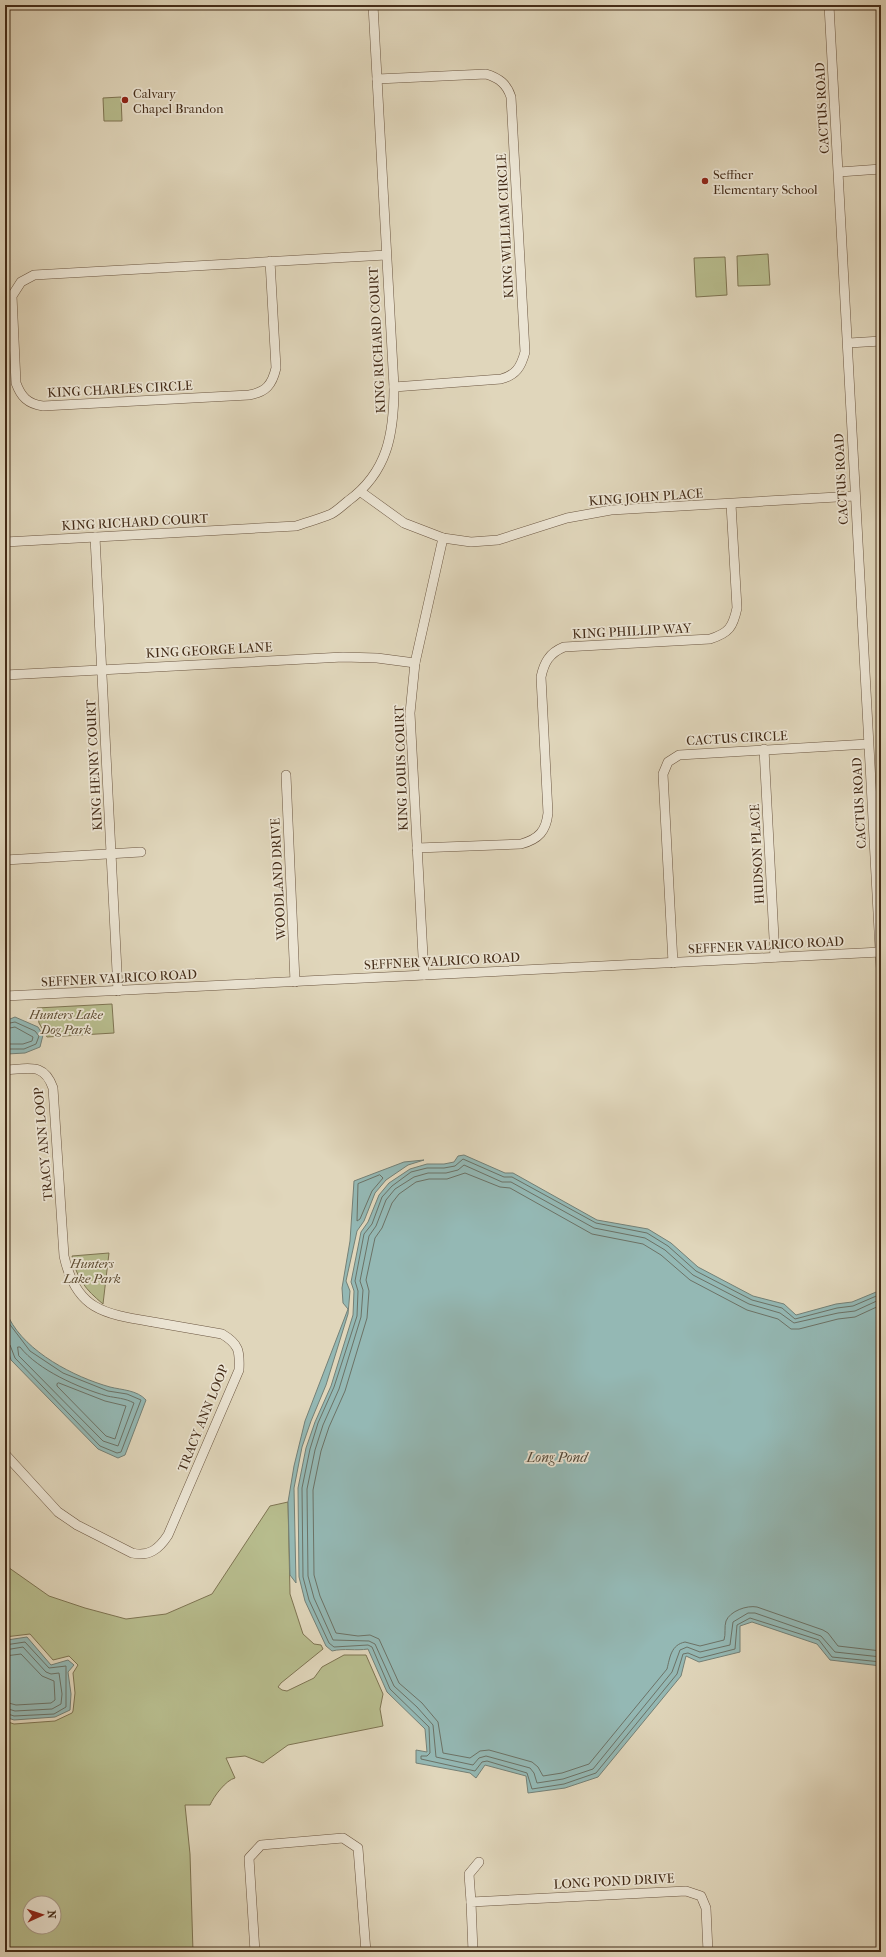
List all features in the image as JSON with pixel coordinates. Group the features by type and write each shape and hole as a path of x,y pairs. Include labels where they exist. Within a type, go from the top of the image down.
{"street":[{"name":"KING RICHARD COURT","path":"5,542 296,526 332,513 361,492 378,470 389,444 394,418 394,387 373,5"},
{"name":"CACTUS ROAD","path":"829,5 881,968"},
{"name":"KING WILLIAM CIRCLE","path":"377,79 486,74 502,81 508,88 511,97 512,113 525,352 522,363 510,377 501,380 394,387"},
{"path":"839,172 881,169"},
{"name":"KING CHARLES CIRCLE","path":"270,261 276,368 274,379 268,388 259,393 249,395 67,404 34,404 24,398 19,392 16,383 9,338 12,296 21,282 34,275 270,261 386,255"},
{"path":"848,343 881,341"},
{"name":"KING JOHN PLACE","path":"361,492 404,523 443,538 471,542 498,540 567,518 611,510 855,496"},
{"name":"KING PHILLIP WAY","path":"417,848 521,844 533,840 542,833 547,824 548,813 541,677 543,665 556,650 564,647 710,639 721,636 728,630 734,621 737,608 731,504"},
{"name":"KING HENRY COURT","path":"95,537 118,991"},
{"name":"KING LOUIS COURT","path":"424,975 410,713 415,663 443,538"},
{"name":"KING GEORGE LANE","path":"5,675 342,656 377,658 415,663"},
{"name":"CACTUS CIRCLE","path":"673,963 663,774 664,768 668,762 678,755 868,744"},
{"name":"HUDSON PLACE","path":"764,749 775,958"},
{"name":"WOODLAND DRIVE","path":"286,775 295,982"},
{"path":"5,860 141,852"},
{"name":"SEFFNER VALRICO ROAD","path":"5,996 880,952"},
{"name":"TRACY ANN LOOP","path":"5,1070 40,1070 49,1077 53,1088 64,1256 68,1273 76,1290 100,1310 117,1316 222,1334 232,1340 239,1349 240,1359 239,1370 168,1535 161,1546 152,1552 141,1555 132,1553 77,1525 58,1512 5,1454"},
{"path":"255,1952 249,1858 261,1845 343,1838 358,1848 366,1952"},
{"path":"473,1952 469,1874 480,1862"},
{"name":"LONG POND DRIVE","path":"471,1902 686,1891 701,1896 706,1908 708,1952"}],"green space":[{"path":"121,97 122,121 104,121 103,98"},
{"path":"768,254 770,285 738,286 737,256"},
{"path":"725,257 727,295 696,297 694,258"},
{"name":"Hunters Lake Dog Park","path":"112,1004 114,1033 47,1037 39,1023 37,1008"},
{"name":"Hunters Lake Park","path":"109,1253 103,1304 91,1293 79,1277 72,1256"},
{"path":"288,1502 290,1594 303,1634 314,1644 321,1645 323,1649 278,1687 287,1691 314,1678 322,1667 344,1655 366,1655 383,1694 380,1709 383,1726 288,1745 263,1763 245,1756 226,1758 235,1778 221,1789 214,1797 210,1805 185,1805 190,1854 193,1952 5,1952 5,1721 14,1724 55,1721 72,1713 75,1693 73,1673 78,1665 69,1656 53,1660 30,1634 5,1637 5,1565 49,1596 126,1619 166,1614 212,1594 270,1506"}],"water":[{"path":"15,1017 38,1027 43,1035 40,1047 25,1053 7,1054 5,1021"},
{"name":"Long Pond","path":"464,1155 505,1173 513,1173 597,1220 648,1229 671,1243 698,1267 753,1296 784,1304 796,1315 836,1304 852,1302 881,1290 881,1666 830,1660 817,1644 752,1622 740,1626 740,1652 699,1662 686,1656 681,1676 598,1777 565,1788 528,1793 526,1776 485,1765 476,1778 470,1773 416,1763 416,1750 427,1752 425,1729 387,1692 368,1649 332,1651 326,1646 305,1601 299,1577 298,1488 306,1448 315,1422 331,1386 353,1315 354,1291 351,1282 361,1232 368,1222 379,1195 389,1183 410,1169 427,1164 444,1164 454,1162 458,1156"},
{"path":"424,1160 408,1165 386,1180 375,1193 364,1221 357,1231 346,1281 350,1291 348,1314 326,1385 302,1447 294,1488 296,1583 290,1575 288,1502 294,1466 305,1421 348,1309 343,1303 342,1288 350,1241 354,1181 404,1162"},
{"path":"5,1288 6,1307 9,1318 27,1342 39,1352 52,1362 81,1377 110,1387 134,1392 146,1400 125,1455 118,1458 98,1449 11,1360 5,1340"},
{"path":"27,1637 51,1665 68,1660 74,1665 68,1672 71,1694 70,1710 55,1717 14,1720 5,1717 5,1645 7,1640"}],"place":[{"name":"Calvary Chapel Brandon","path":"125,100"},
{"name":"Seffner Elementary School","path":"705,181"}]}
